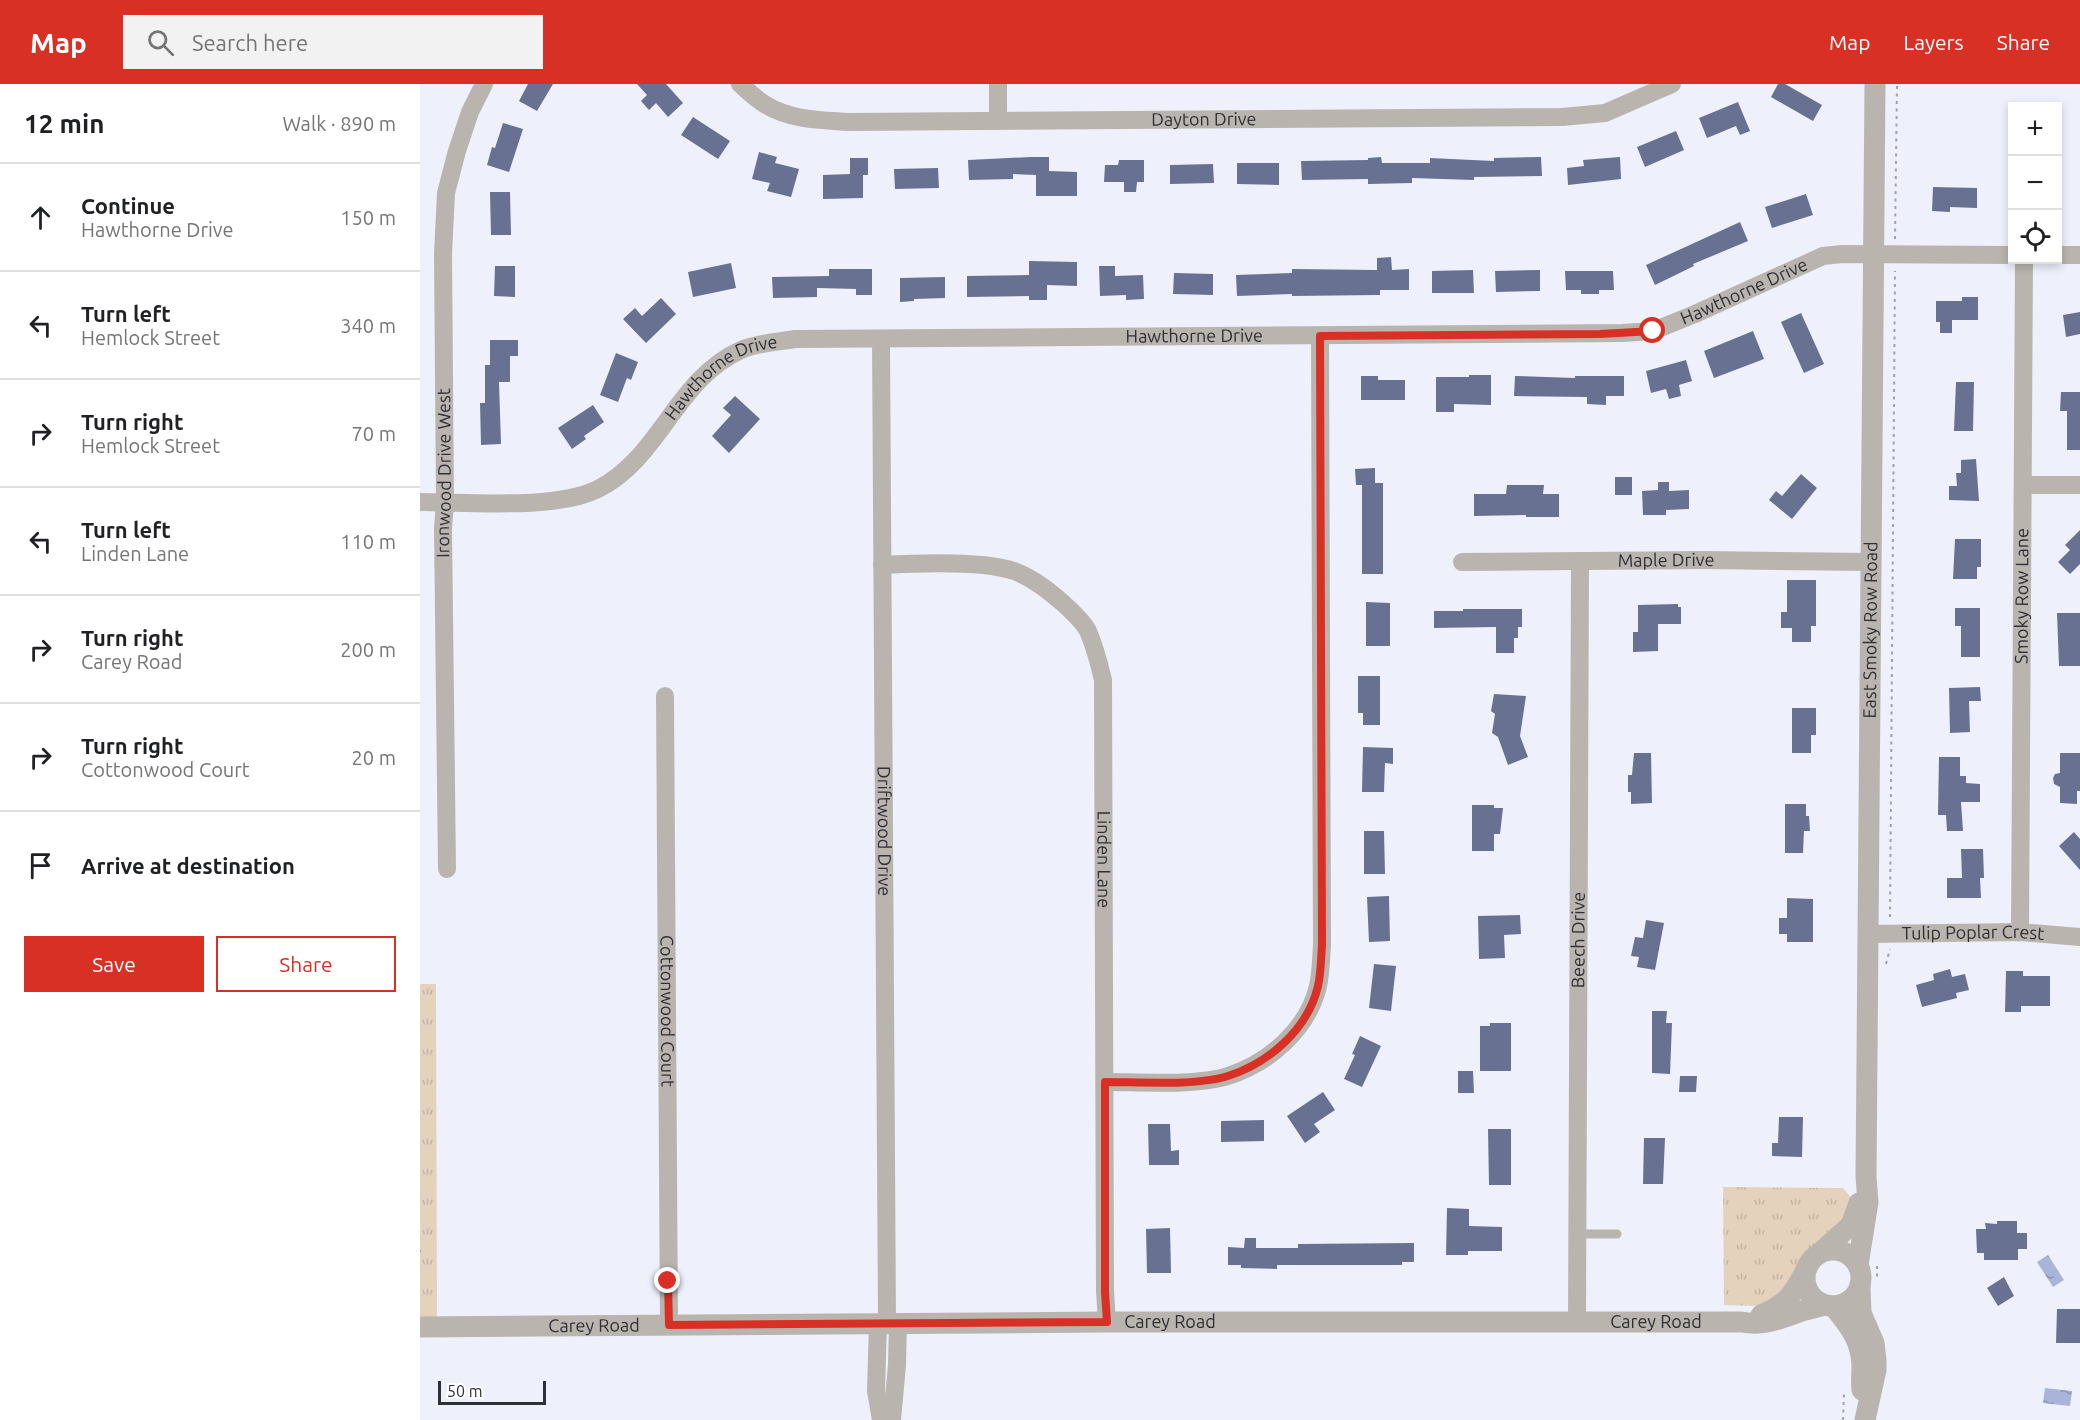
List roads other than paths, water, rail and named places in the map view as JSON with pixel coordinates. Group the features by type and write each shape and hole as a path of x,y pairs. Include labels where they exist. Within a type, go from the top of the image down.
{"street":[{"name":"Ironwood Drive West","path":"447,869 443,254 446,193 470,112 484,84"},
{"name":"Dayton Drive","path":"740,84 766,105 788,114 814,120 998,121 1562,117 1605,113 1672,84"},
{"path":"998,84 998,121"},
{"name":"East Smoky Row Road","path":"1858,1264 1868,1202 1866,1176 1867,934 1875,84"},
{"name":"Hawthorne Drive","path":"420,502 547,501 595,490 619,477 633,464 698,381 723,360 742,350 761,344 795,339 1600,334 1653,331 1823,256 2008,255"},
{"path":"2062,255 2080,255"},
{"name":"Smoky Row Lane","path":"2020,932 2024,264"},
{"path":"1105,1082 1198,1081 1228,1077 1263,1061 1289,1039 1306,1015 1318,987 1322,945 1320,336"},
{"name":"Driftwood Drive","path":"881,339 887,1323 897,1365 892,1420"},
{"path":"2023,485 2080,485"},
{"name":"Maple Drive","path":"1462,562 1705,560 1871,562"},
{"name":"Beech Drive","path":"1577,1320 1580,561"},
{"name":"Linden Lane","path":"882,565 978,565 1005,568 1037,583 1073,612 1087,629 1103,680 1105,1292 1107,1322"},
{"name":"Cottonwood Court","path":"664,696 669,1325"},
{"name":"Tulip Poplar Crest","path":"1867,934 2020,932 2080,938"},
{"name":"East Smoky Row Road","path":"1814,1260 1851,1225 1866,1176"},
{"path":"1860,1288 1852,1299 1840,1306 1829,1306 1818,1302 1808,1290 1805,1282 1814,1260 1834,1250 1848,1254 1858,1264 1862,1276 1861,1313 1874,1343 1876,1360 1866,1415"},
{"name":"Carey Road","path":"1741,1322 1783,1304 1797,1288 1814,1260"},
{"path":"1829,1306 1850,1327 1857,1340 1861,1358 1866,1415"},
{"name":"Carey Road","path":"420,1327 1577,1320 1765,1323 1829,1306"},
{"path":"882,1420 876,1391 887,1323"}],"lane":[{"path":"1577,1234 1617,1234"}],"water":[{"path":"2048,1255 2064,1280 2053,1287 2037,1262"},
{"path":"2045,1388 2072,1391 2070,1406 2043,1403"}]}
